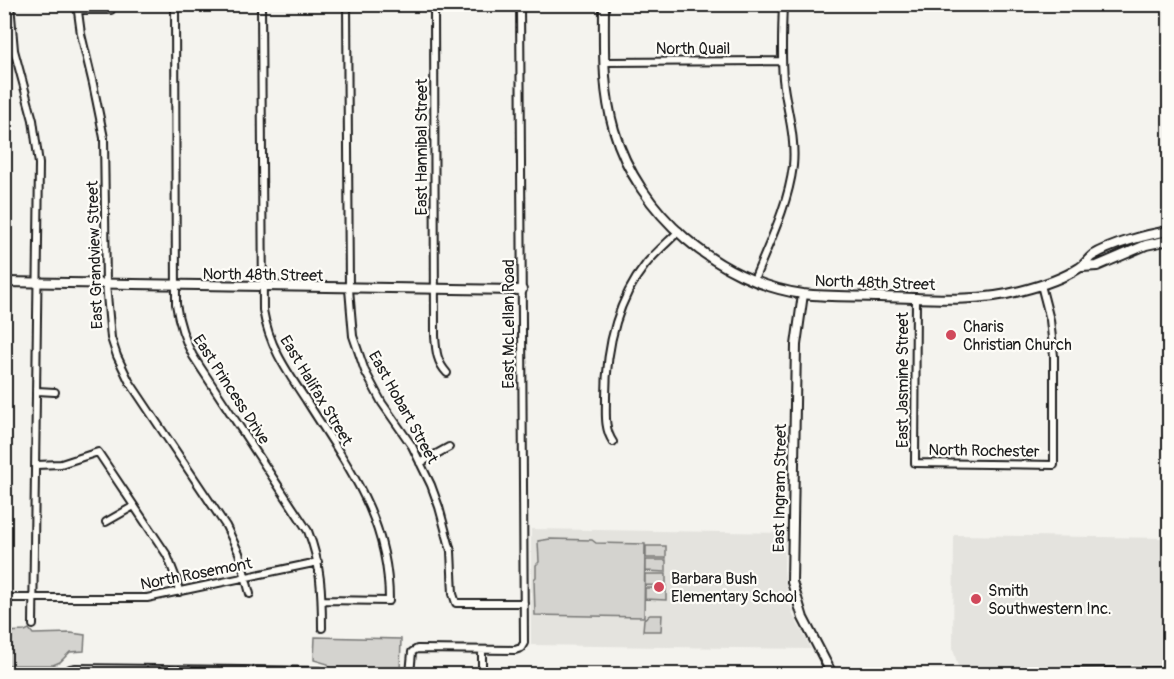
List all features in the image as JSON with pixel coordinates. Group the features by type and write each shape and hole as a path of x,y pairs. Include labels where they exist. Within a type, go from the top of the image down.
{"street":[{"path":"10,4 14,50 28,98 37,140 39,164 33,625"},
{"name":"East Princess Drive","path":"175,4 178,321 182,336 193,356 302,520 318,562 322,628"},
{"name":"East Halifax Street","path":"261,4 262,287 263,310 270,341 285,369 356,479 371,507 385,552 389,601 322,600"},
{"name":"East Hobart Street","path":"347,4 349,289 352,336 365,371 382,403 412,446 431,484 447,531 451,551 453,594 456,603 524,603"},
{"name":"East Hannibal Street","path":"434,4 436,354 439,364 447,373"},
{"name":"East McLellan Road","path":"483,650 515,650 522,648 524,643 520,4"},
{"name":"North 48th Street","path":"604,4 606,94 620,147 637,181 656,208 679,231 708,255 754,280 803,294 984,298 1041,285 1082,267 1097,266 1126,252 1170,240"},
{"path":"754,280 783,208 793,164 793,135 783,79 783,4"},
{"path":"77,7 111,10"},
{"name":"East Grandview Street","path":"77,7 104,138 106,284 111,338 129,381 226,526 239,553 250,594"},
{"name":"North Quail","path":"604,62 782,61"},
{"path":"613,442 606,426 606,377 613,334 619,314 636,277 648,261 679,231"},
{"name":"North 48th Street","path":"1082,267 1092,256 1104,251 1170,231"},
{"name":"North 48th Street","path":"4,282 522,290"},
{"name":"North Rochester","path":"915,463 1054,465 1053,350 1050,320 1041,285"},
{"name":"East Ingram Street","path":"803,294 796,345 792,582 803,618 832,675"},
{"name":"East Jasmine Street","path":"915,297 915,463"},
{"path":"37,391 55,392"},
{"path":"420,463 449,447"},
{"path":"36,465 61,464 98,452 167,555 179,592"},
{"path":"106,522 135,506"},
{"name":"North Rosemont","path":"4,598 132,598 179,592 318,562"},
{"path":"410,675 412,652 417,649 483,650 482,675"},
{"path":"69,672 76,668 319,673"},
{"path":"985,675 1025,672 1170,671"}],"shaded area":[{"name":"Barbara Bush Elementary School","path":"531,529 785,533 784,568 787,594 794,617 811,649 531,645"},
{"path":"954,535 1169,538 1169,665 1006,666 960,674 953,649"},
{"path":"550,539 645,544 644,617 535,615 534,579 536,565 539,562 538,541"},
{"path":"646,546 666,546 666,558 646,558"},
{"path":"646,560 666,560 666,572 646,571"},
{"path":"645,574 666,574 666,586 645,585"},
{"path":"645,588 666,588 666,600 645,599"},
{"path":"650,615 662,615 661,631 643,631 644,619"},
{"path":"29,629 33,634 85,635 84,651 70,652 60,662 53,665 5,665 5,632"},
{"path":"315,637 401,639 400,673 348,670 329,673 328,664 314,660"}],"place":[{"name":"Charis Christian Church","path":"951,335"},
{"name":"Barbara Bush Elementary School","path":"659,587"},
{"name":"Smith Southwestern Inc.","path":"976,599"}]}
